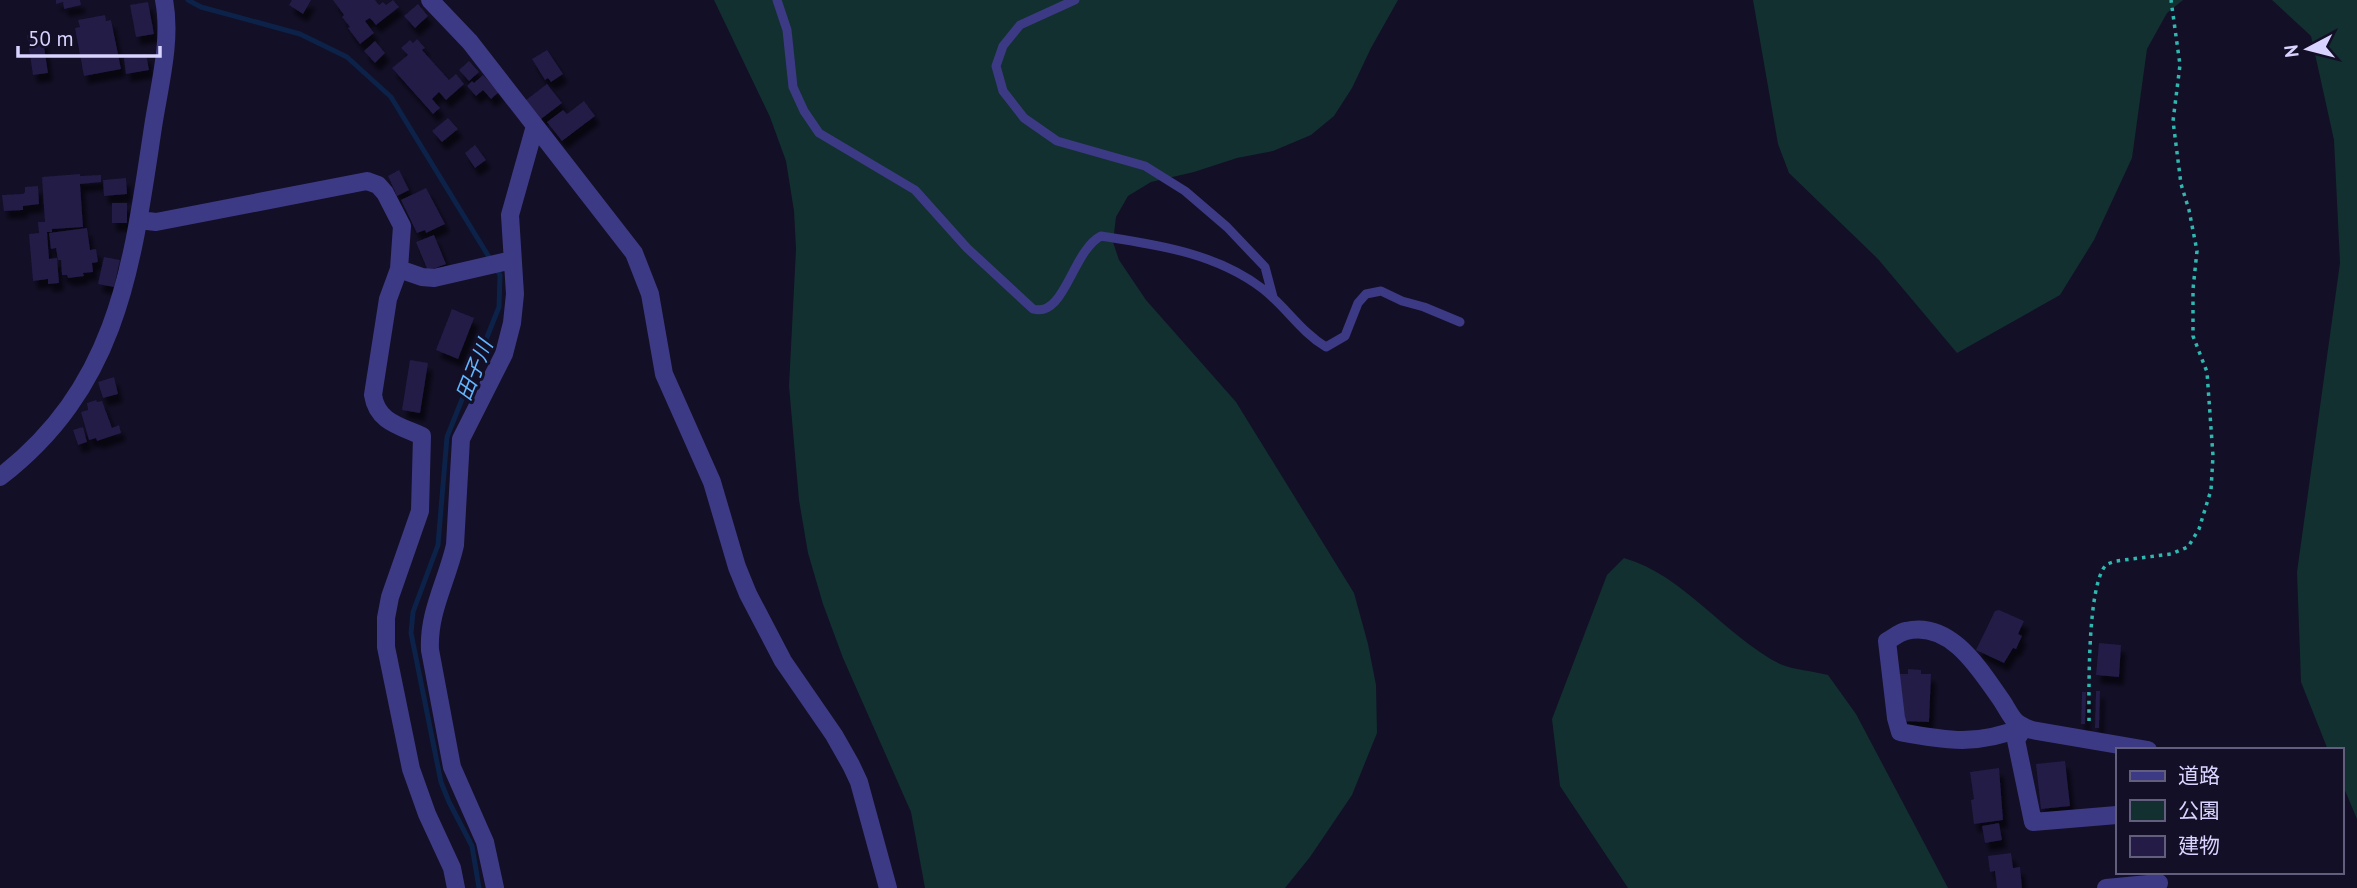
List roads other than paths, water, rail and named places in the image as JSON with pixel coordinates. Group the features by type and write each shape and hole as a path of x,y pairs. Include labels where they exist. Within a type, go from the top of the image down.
{"street":[{"path":"0,477 38,444 61,418 97,359 122,299 139,220 165,46 164,0"},
{"path":"430,0 470,42 620,231 634,253 650,294 664,374 712,482 741,576 783,661 834,735 851,765 859,782 888,888"},
{"path":"495,888 485,842 452,767 429,634 431,619 455,545 461,439 504,354 510,331 515,294 510,261 510,215 535,126"},
{"path":"139,220 156,222 367,181 378,185 385,193 402,226 399,269 388,299 373,395 379,414 422,436 423,455 420,511 390,597 386,618 386,647 411,769 426,814 452,869 456,888"},
{"path":"399,269 434,278 510,261"},
{"path":"2024,727 2000,737 1953,741 1900,732 1887,641 1905,631 1926,630 1944,635 1961,648 2016,724 2138,748"},
{"path":"2024,727 2016,740 2033,822 2116,815"},
{"path":"2106,888 2158,881"}],"lane":[{"path":"777,0 786,30 793,87 804,111 819,133 915,190 967,247 1033,309 1042,312 1052,307 1093,240 1101,236 1161,246 1228,267 1273,297 1309,337 1326,347 1345,336 1358,303 1366,294 1381,291 1460,321"},
{"path":"1075,0 1020,25 1003,46 996,66 1003,91 1024,118 1057,141 1145,166 1185,191 1227,228 1265,267 1273,297"}],"waterway":[{"name":"田子川","path":"188,0 201,7 300,34 347,57 391,97 500,275 499,307 447,437 438,545 413,612 411,633 441,782 472,846 479,888"}]}
